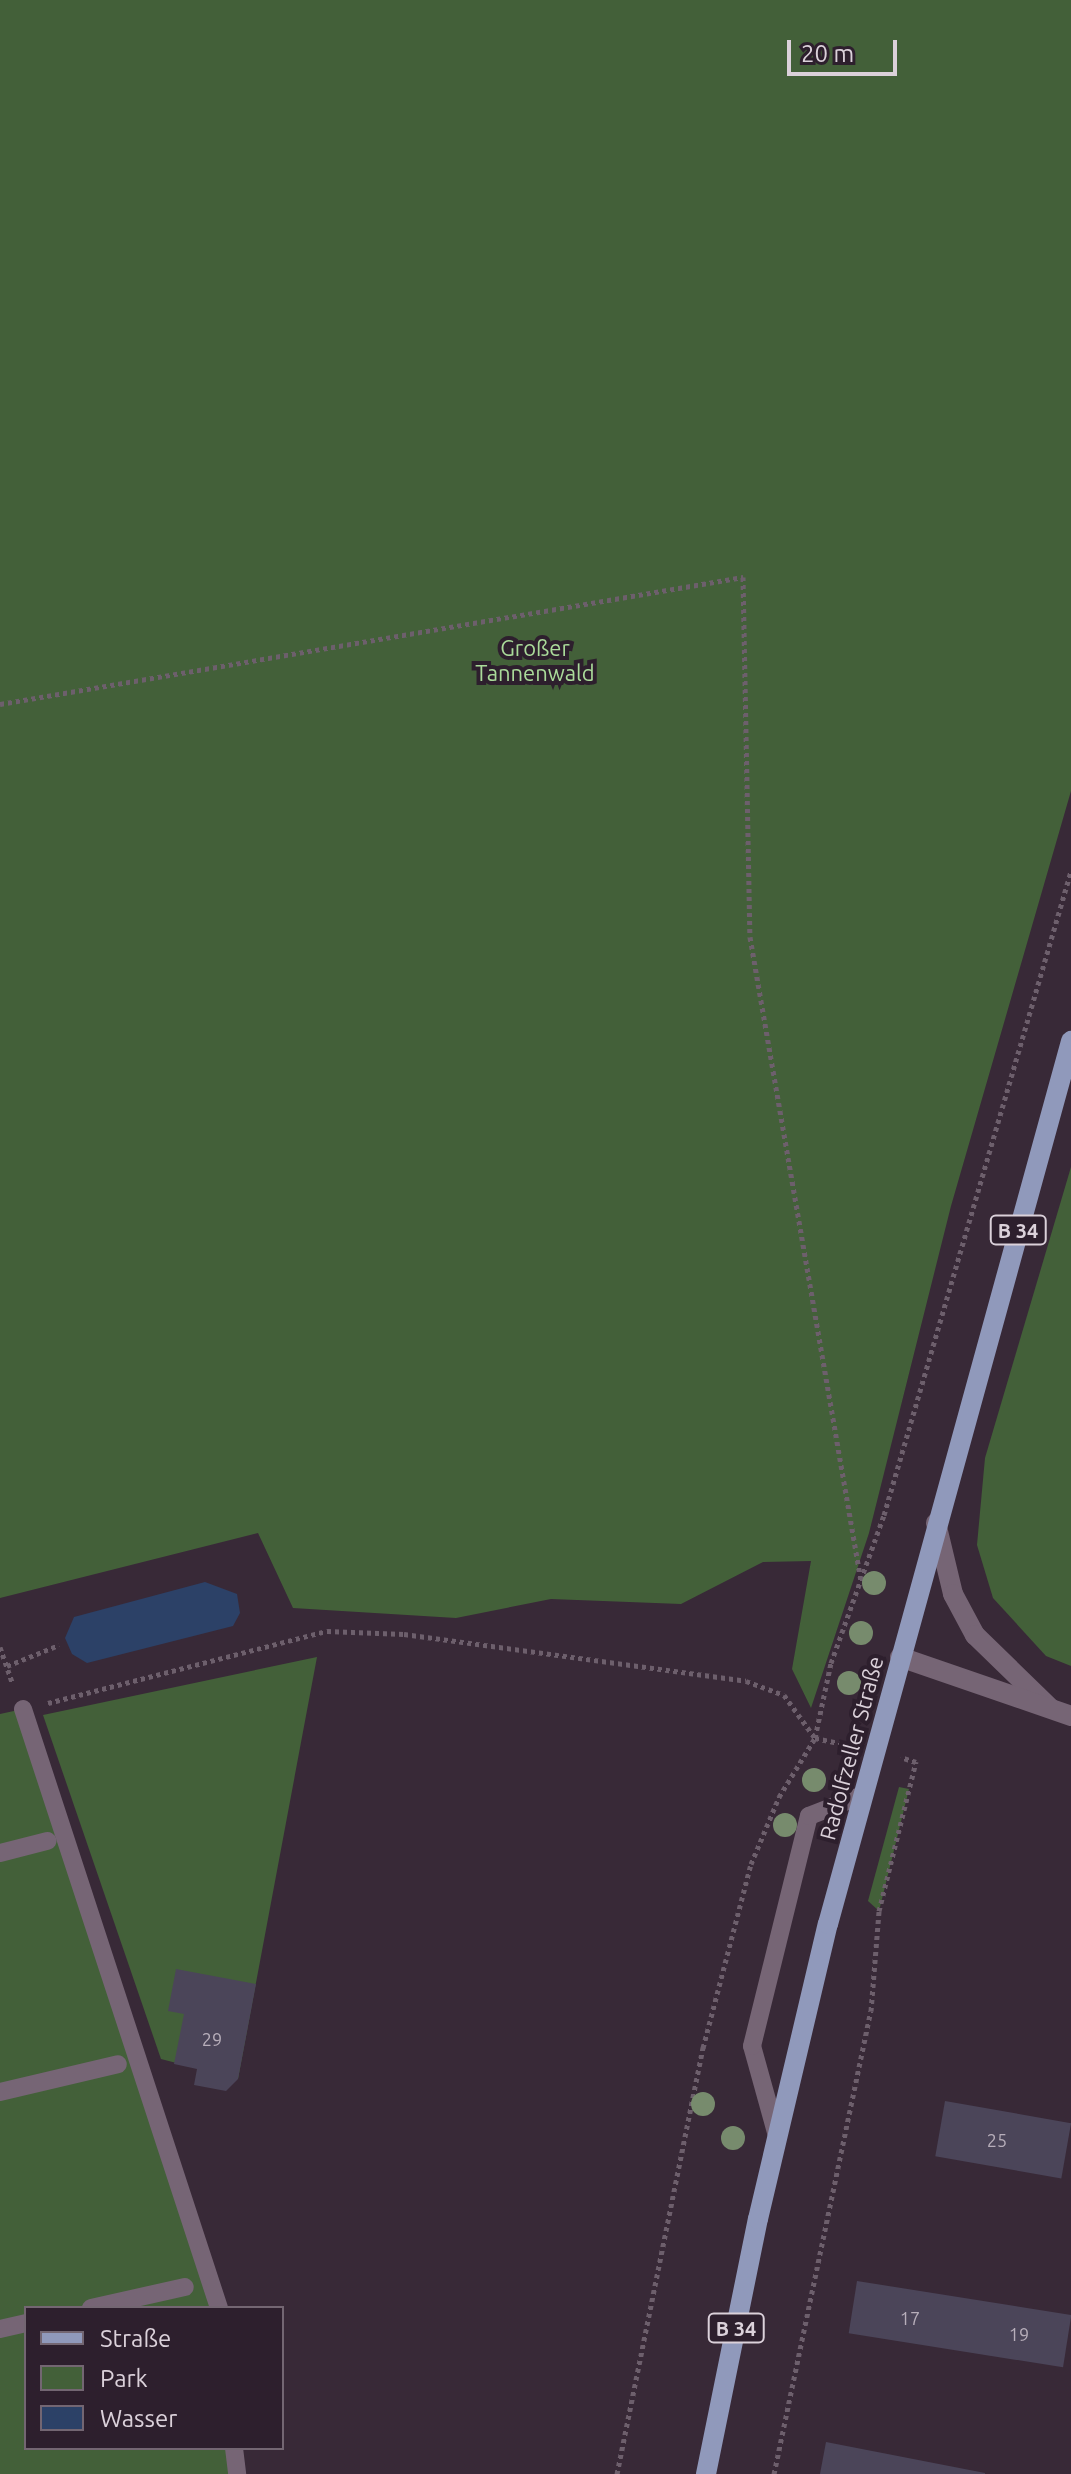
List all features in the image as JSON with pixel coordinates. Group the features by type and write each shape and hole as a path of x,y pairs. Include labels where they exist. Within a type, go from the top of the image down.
{"main road":[{"name":"Radolfzeller Straße","path":"706,2474 777,2136 863,1795 1071,1041"}],"street":[{"path":"936,1523 953,1594 975,1635 1050,1708"},
{"path":"900,1657 1071,1716"}],"lane":[{"path":"23,1709 218,2306"},
{"path":"777,2136 752,2046 809,1816 863,1795"},
{"path":"0,1853 47,1841"},
{"path":"0,2092 118,2064"},
{"path":"100,2306 185,2287"},
{"path":"0,2329 24,2323"},
{"path":"234,2450 237,2474"}],"path":[{"path":"0,704 743,577 750,937 861,1581"},
{"path":"617,2474 703,2048 747,1879 779,1797 815,1738 831,1663 861,1581 1071,871"},
{"path":"0,1647 23,1709 327,1631 404,1634 746,1681 784,1695 815,1738 916,1762 879,1911 871,2011 774,2474"},
{"path":"7,1666 59,1645"}],"green space":[{"name":"Großer Tannenwald","path":"0,0 1071,0 1071,791 951,1206 869,1533 811,1708 792,1669 811,1561 763,1562 681,1604 551,1599 456,1618 293,1608 258,1533 0,1598"},
{"path":"1071,1167 1071,1666 1046,1656 993,1598 977,1545 985,1458"},
{"path":"317,1657 238,2079 161,2059 43,1715"},
{"path":"23,1709 218,2306 24,2306 24,2450 237,2450 240,2474 0,2474 0,1714"},
{"path":"899,1787 909,1789 879,1911 868,1901"}],"water":[{"path":"205,1582 237,1594 240,1613 233,1626 87,1663 72,1654 65,1638 74,1617"}],"building":[{"path":"176,1969 256,1984 238,2079 226,2091 194,2085 197,2069 174,2064 184,2014 168,2011"},
{"path":"945,2101 1071,2123 1061,2178 935,2156"},
{"path":"857,2281 1071,2315 1063,2367 849,2333"},
{"path":"826,2442 985,2473 985,2474 820,2474"}]}
